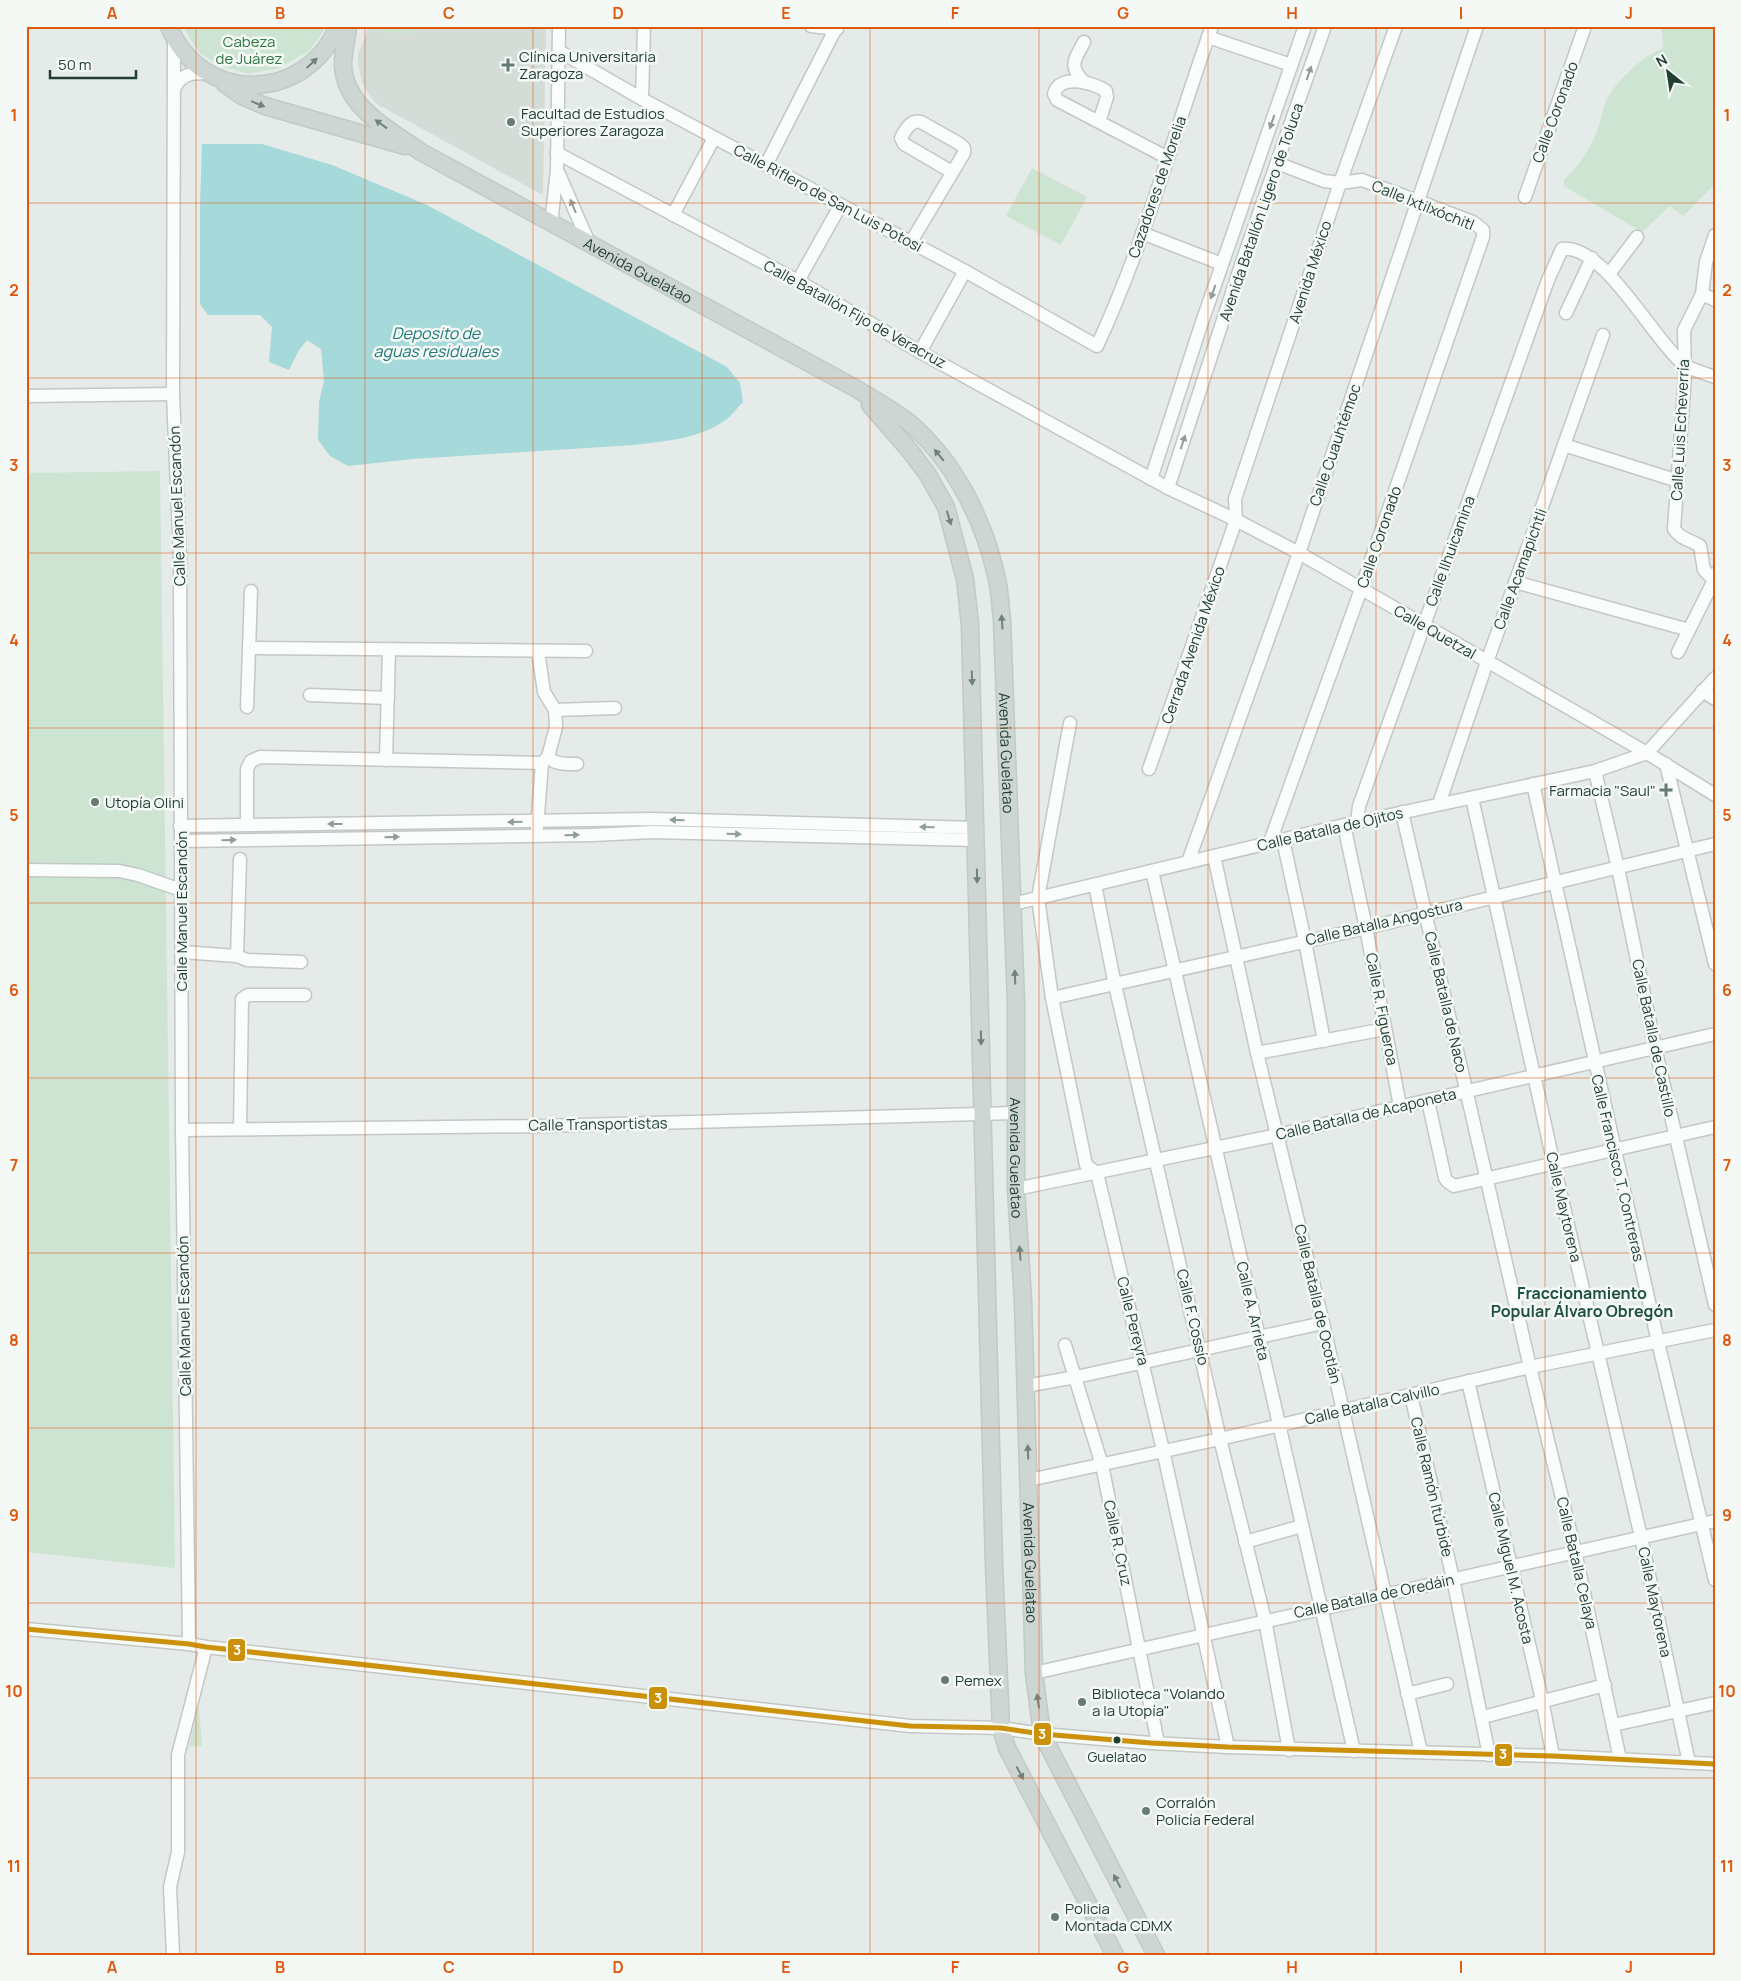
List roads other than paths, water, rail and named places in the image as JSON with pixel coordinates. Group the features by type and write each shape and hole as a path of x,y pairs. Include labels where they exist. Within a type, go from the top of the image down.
{"main road":[{"path":"212,75 228,82 252,85 274,83 290,78 314,62 331,41 338,26"},
{"name":"Avenida Guelatao","path":"348,26 344,66 345,77 351,94 377,120 421,152 856,388 913,426 942,458 966,496 987,538 997,576 1002,620 1016,1004 1016,1189 1023,1301 1034,1673 1042,1734 1156,1955"},
{"name":"Avenida Guelatao","path":"172,32 187,57 242,96 265,106 389,141 421,152"},
{"name":"Avenida Guelatao","path":"856,388 911,452 928,475 946,507 965,579 970,625 994,1565 1001,1728 1007,1748 1115,1955"}],"street":[{"path":"551,224 557,170 559,26"},
{"path":"642,99 644,26"},
{"path":"766,165 837,27 811,26"},
{"name":"Avenida Batallón Ligero de Toluca","path":"1150,478 1305,26"},
{"name":"Avenida Batallón Ligero de Toluca","path":"1168,488 1197,398 1325,26"},
{"name":"Avenida México","path":"1236,520 1235,499 1340,183 1396,26"},
{"name":"Calle Cuauhtémoc","path":"1188,862 1299,553 1477,26"},
{"name":"Calle Coronado","path":"1525,197 1584,26"},
{"name":"Calle Manuel Escandón","path":"172,32 174,89 173,394 180,559 182,1130 189,1644"},
{"path":"1210,32 1291,65"},
{"name":"Cazadores de Morelia","path":"1097,346 1114,309 1142,233 1210,32"},
{"path":"1084,42 1074,60 1074,67 1076,73 1085,82"},
{"name":"Calle Riflero de San Luis Potosí","path":"559,51 642,99 965,271 1097,346"},
{"path":"174,89 178,81 186,75 212,75"},
{"path":"1100,122 1108,94 1104,88 1085,82 1070,81 1060,84 1055,88 1054,94 1057,100 1168,158"},
{"path":"911,242 964,153 962,146 921,122 913,122 901,138 904,144 952,172"},
{"path":"673,215 714,138"},
{"name":"Calle Batallón Fijo de Veracruz","path":"557,153 798,281 920,352 1150,478"},
{"name":"Calle Ixtilxóchitl","path":"1277,163 1324,181 1340,183 1362,180 1473,222 1483,230"},
{"path":"557,170 589,243"},
{"path":"798,281 840,206"},
{"name":"Calle Coronado","path":"1276,841 1481,244 1483,230"},
{"path":"1142,233 1222,264"},
{"name":"Calle Luis Echeverría","path":"1715,235 1711,264 1702,294 1684,330 1686,366 1678,481 1668,528 1682,538 1693,541 1700,546 1704,570 1715,578"},
{"path":"1609,274 1637,237"},
{"name":"Calle Ilhuicamina","path":"1357,822 1359,806 1548,280 1562,249 1571,249 1592,258"},
{"path":"1566,313 1592,258 1609,274 1653,329 1686,366 1715,377"},
{"path":"920,352 965,271"},
{"path":"1702,294 1715,300"},
{"name":"Calle Acamapichtli","path":"1439,804 1487,662 1603,335"},
{"path":"1180,390 1197,398"},
{"path":"26,396 173,394"},
{"path":"1564,445 1678,481"},
{"name":"Calle Quetzal","path":"1150,478 1299,553 1715,794"},
{"name":"Cerrada Avenida México","path":"1149,769 1236,520"},
{"path":"1678,652 1715,578"},
{"path":"1515,582 1689,630"},
{"path":"247,706 251,591"},
{"path":"249,648 586,652"},
{"path":"386,760 389,650"},
{"path":"537,835 545,760 556,727 555,710 544,692 538,651"},
{"path":"1647,753 1715,678"},
{"path":"1702,691 1715,699"},
{"path":"310,695 388,698"},
{"path":"555,710 615,708"},
{"path":"1038,898 1070,723"},
{"name":"Calle Batalla de Ojitos","path":"1012,904 1357,822 1595,771 1647,753"},
{"path":"247,824 247,769 250,761 260,757 386,760 545,760 564,764 577,764"},
{"path":"1666,764 1715,964"},
{"name":"Calle Batalla de Castillo","path":"1595,771 1618,868 1655,1046 1715,1305"},
{"name":"Calle Francisco T. Contreras","path":"1533,784 1614,1150 1715,1580"},
{"name":"Calle Maytorena","path":"1472,798 1554,1165 1641,1537 1689,1763"},
{"name":"Calle Batalla de Naco","path":"1402,812 1530,1368"},
{"path":"180,826 592,820 654,826 976,834"},
{"path":"592,820 592,835"},
{"path":"372,824 372,838"},
{"name":"Calle R. Figueroa","path":"1344,825 1400,1106"},
{"path":"181,840 592,835 654,826"},
{"path":"1276,841 1305,941 1324,1041"},
{"name":"Calle Batalla Angostura","path":"1052,998 1366,928 1715,844"},
{"name":"Calle Batalla de Ocotlán","path":"1214,856 1257,1053 1323,1323 1421,1752"},
{"path":"237,956 240,859"},
{"path":"26,870 119,871 138,875 181,890"},
{"name":"Calle A. Arrieta","path":"1152,871 1174,971 1217,1147 1258,1337 1354,1751"},
{"name":"Calle F. Cossío","path":"1095,885 1115,985 1220,1439 1265,1620 1290,1750"},
{"name":"Calle Pereyra","path":"1038,898 1052,998 1086,1166 1097,1173 1163,1450 1228,1747"},
{"path":"182,952 237,956 247,960 301,962"},
{"path":"240,1129 242,998 248,995 306,995"},
{"path":"1257,1053 1385,1029"},
{"name":"Calle Batalla de Acaponeta","path":"1016,1189 1277,1135 1595,1062 1655,1046 1715,1034"},
{"path":"1428,1100 1445,1178 1450,1184 1458,1186 1715,1127"},
{"name":"Calle Transportistas","path":"182,1130 563,1126 1015,1113"},
{"path":"1025,1386 1143,1363 1323,1323"},
{"name":"Calle Batalla Calvillo","path":"1029,1480 1220,1439 1468,1381 1715,1330"},
{"name":"Calle R. Cruz","path":"1065,1345 1102,1465 1158,1743"},
{"name":"Calle Batalla Celaya","path":"1530,1368 1575,1551 1620,1759"},
{"name":"Calle Miguel M. Acosta","path":"1468,1381 1542,1700 1553,1756"},
{"name":"Calle Ramón Itúrbide","path":"1411,1395 1483,1717 1489,1755"},
{"name":"Calle Batalla de Oredáin","path":"1034,1673 1715,1521"},
{"path":"1245,1542 1302,1526"},
{"path":"26,1629 189,1644 206,1648 910,1726 1001,1728 1042,1734 1158,1743 1290,1750 1553,1756 1715,1764"},
{"path":"173,1955 170,1887 178,1852 178,1755 206,1648"},
{"path":"1407,1694 1447,1684"},
{"path":"1483,1717 1605,1685"},
{"path":"1613,1725 1715,1703"}],"water":[{"name":"Deposito de aguas residuales","path":"202,144 262,144 332,165 427,205 727,367 740,383 743,402 729,417 717,426 694,435 670,440 634,445 413,459 348,466 330,456 318,440 319,402 324,381 321,349 307,340 299,350 289,370 269,362 272,327 260,315 208,315 200,304"}],"place":[{"name":"Clínica Universitaria Zaragoza","path":"508,65"},
{"name":"Facultad de Estudios Superiores Zaragoza","path":"511,122"},
{"name":"Farmacia \"Saul\"","path":"1666,790"},
{"name":"Utopía Olini","path":"95,802"},
{"name":"Pemex","path":"945,1680"},
{"name":"Biblioteca \"Volando a la Utopía\"","path":"1082,1702"},
{"name":"Guelatao","path":"1117,1740"},
{"name":"Corralón Policía Federal","path":"1146,1811"},
{"name":"Policia Montada CDMX","path":"1055,1917"}],"district":[{"name":"Fraccionamiento Popular Álvaro Obregón","path":"1582,1302"}],"park label":[{"name":"Cabeza de Juárez","path":"249,50"}]}
